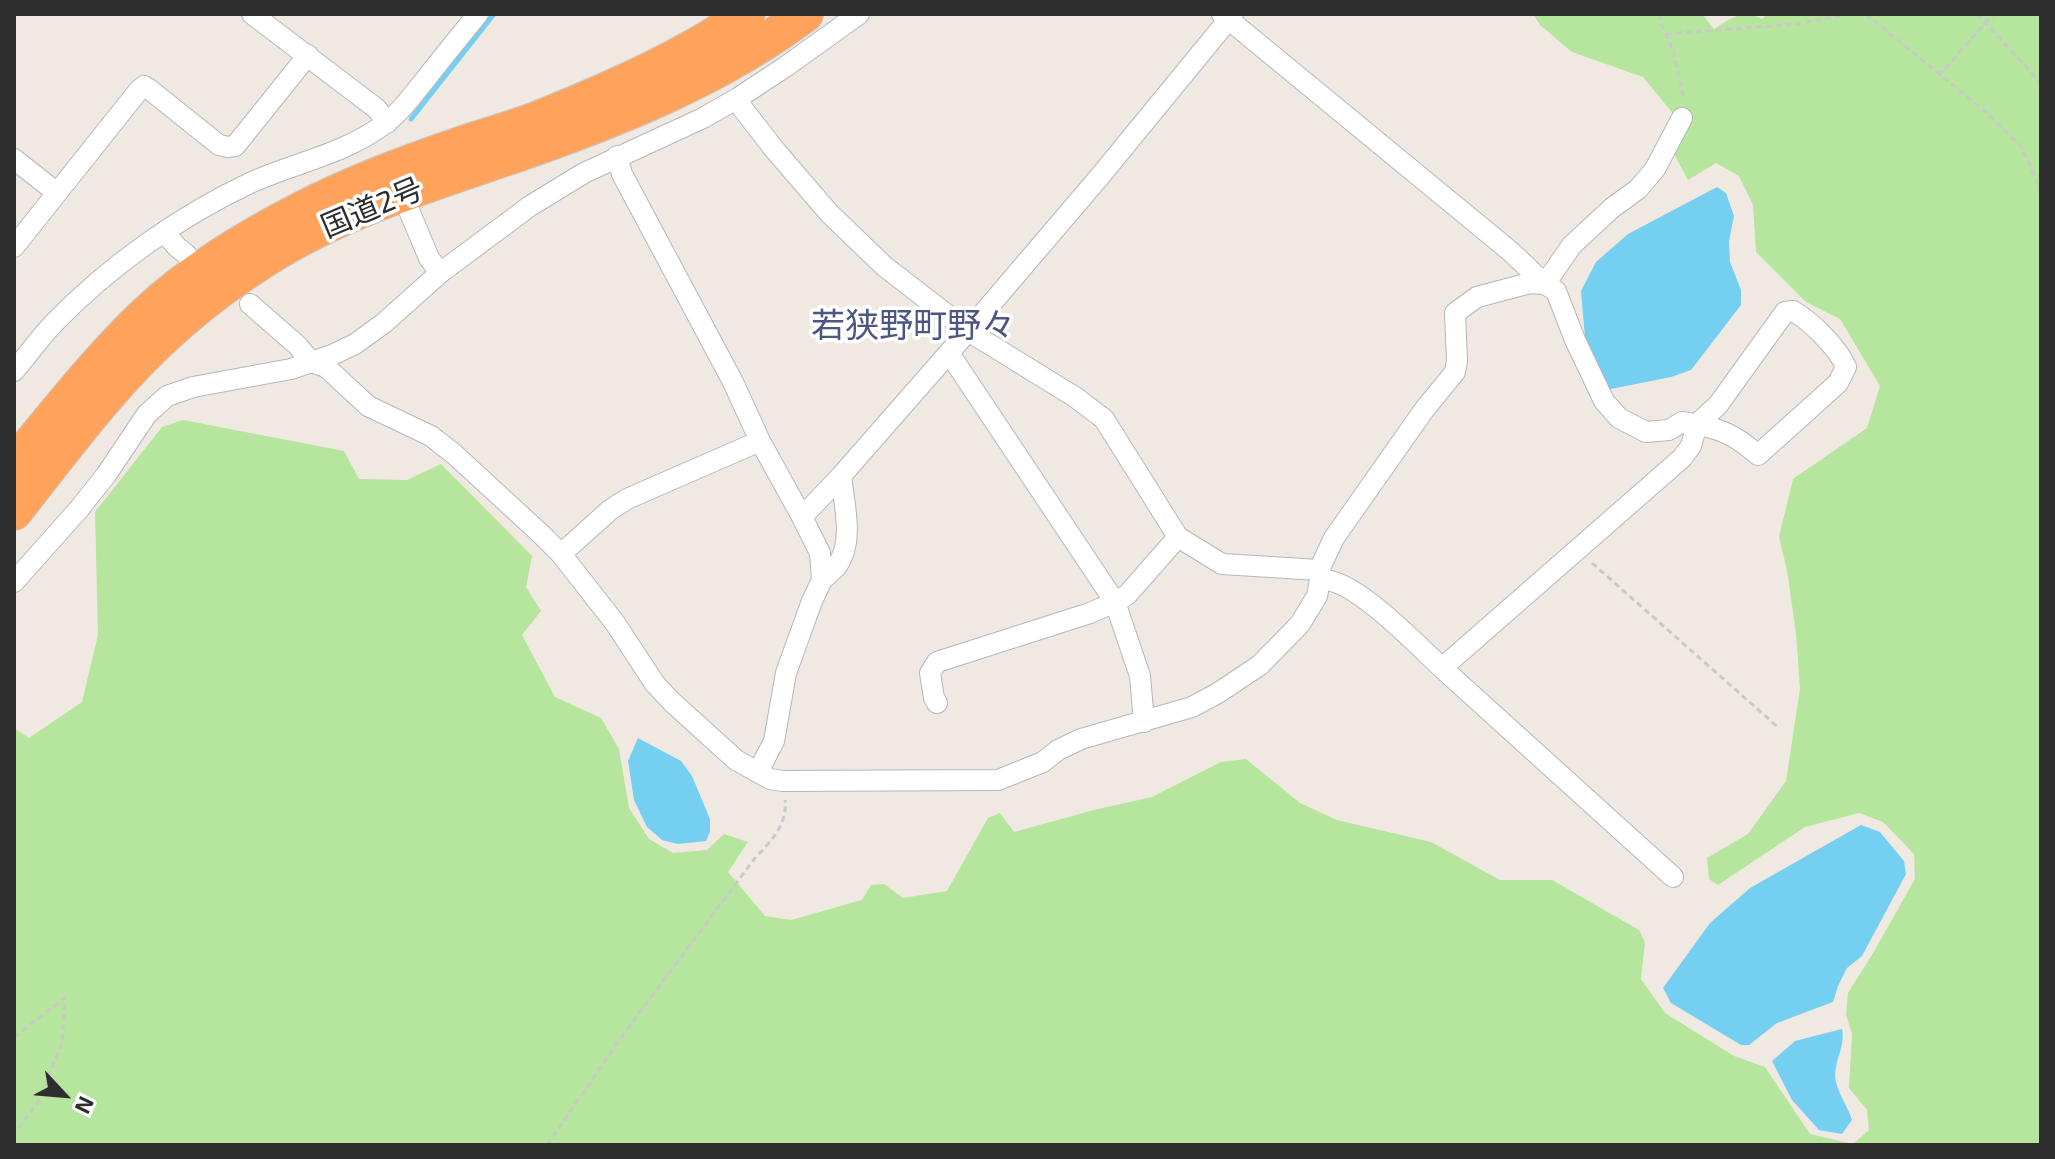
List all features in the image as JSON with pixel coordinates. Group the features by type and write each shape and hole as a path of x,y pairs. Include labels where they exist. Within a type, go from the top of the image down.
{"highway":[{"name":"国道2号","path":"14,464 110,350 147,313 181,284 251,237 374,177 540,118 673,60 747,14"},
{"name":"国道2号","path":"14,512 106,396 168,334 218,292 266,258 325,226 402,194 591,127 671,92 726,66 805,14"}],"street":[{"path":"252,14 377,109 387,123"},
{"path":"14,371 74,303 132,255 189,215 248,184 345,147 387,123 478,14"},
{"path":"14,582 106,475 147,414 167,396 193,387 291,369 355,344 384,323 440,273 530,206 584,173 676,131 738,98 859,14"},
{"path":"802,517 949,353 1101,175 1228,16 1556,291 1604,401 1619,418 1646,432 1669,430 1682,422 1697,424 1708,426 1739,439 1758,455 1838,383 1846,367 1842,358 1803,317 1793,311 1785,312 1718,405 1697,424 1691,446 1682,458 1442,668"},
{"path":"14,247 144,86 219,145 235,146 308,55"},
{"path":"738,98 774,149 829,213 884,266 968,331 1075,397 1104,419 1178,537 1222,564 1319,575 1358,593 1673,877"},
{"path":"1545,284 1572,245 1638,189 1655,169 1682,118"},
{"path":"617,156 622,174 820,553 822,580"},
{"path":"14,159 56,192"},
{"path":"402,194 429,258 440,273"},
{"path":"165,233 187,255"},
{"path":"250,304 298,346 311,362 326,367 368,406 431,436 530,523 561,554 615,623 655,684 736,760 770,779 783,781 998,780 1043,762 1058,750 1081,739 1192,707 1260,665 1300,624 1317,596 1319,575 1334,538 1424,410 1455,372 1455,313 1477,297 1530,283 1545,284"},
{"path":"949,353 1115,602 1140,676 1144,722"},
{"path":"561,554 610,510 627,499 760,441"},
{"path":"758,772 774,741 786,673 812,601 822,580 837,566 843,552 847,534 841,476"},
{"path":"937,703 930,673 937,662 1090,613 1115,602 1127,595 1178,537"}],"path":[{"path":"1660,14 1661,24 1673,50 1686,108 1682,118"},
{"path":"1666,34 1797,24 1849,14"},
{"path":"1866,14 1981,108 2021,146 2041,191"},
{"path":"1977,14 2041,83"},
{"path":"1939,76 1996,14"},
{"path":"1578,550 1779,728"},
{"path":"547,1145 625,1032 755,858 776,835 786,811 783,781"},
{"path":"14,1037 65,998 62,1043 38,1102 14,1134"}],"green space":[{"path":"1533,14 1702,14 1714,29 1731,18 1743,15 1762,19 1767,14 2041,14 2041,1145 14,1145 14,728 29,738 82,702 98,635 95,512 162,427 183,420 344,451 359,479 407,480 441,464 532,556 526,587 541,611 522,635 555,697 601,718 619,749 629,808 649,839 673,853 707,850 724,834 748,842 728,872 765,916 791,920 862,900 871,885 884,884 903,898 947,891 988,818 1000,813 1014,832 1152,797 1221,762 1246,759 1300,803 1337,820 1431,842 1500,880 1552,880 1639,930 1645,942 1641,979 1665,1013 1734,1056 1765,1067 1810,1134 1853,1144 1869,1130 1867,1110 1849,1088 1852,1034 1846,1015 1848,993 1915,879 1914,854 1883,822 1859,813 1805,827 1718,885 1709,879 1707,858 1748,834 1786,781 1800,689 1796,633 1779,537 1793,479 1867,428 1880,386 1840,319 1806,302 1756,252 1753,205 1739,176 1716,163 1688,180 1673,152 1684,127 1643,77 1572,52 1540,25"}],"water":[{"path":"1717,187 1726,193 1734,216 1729,241 1730,262 1741,290 1741,305 1691,370 1606,390 1582,341 1585,337 1581,291 1596,262 1628,234"},
{"path":"638,738 681,761 692,776 710,819 706,841 678,844 662,840 647,827 634,800 628,761"},
{"path":"1861,825 1880,832 1904,861 1906,874 1862,956 1847,968 1833,1002 1777,1023 1749,1045 1741,1045 1671,1003 1663,988 1710,923 1750,888"},
{"path":"1842,1029 1835,1075 1852,1120 1842,1134 1819,1130 1792,1100 1772,1061 1795,1041"}],"waterway":[{"path":"411,119 494,14"}],"district":[{"name":"若狭野町野々","path":"913,326"}]}
